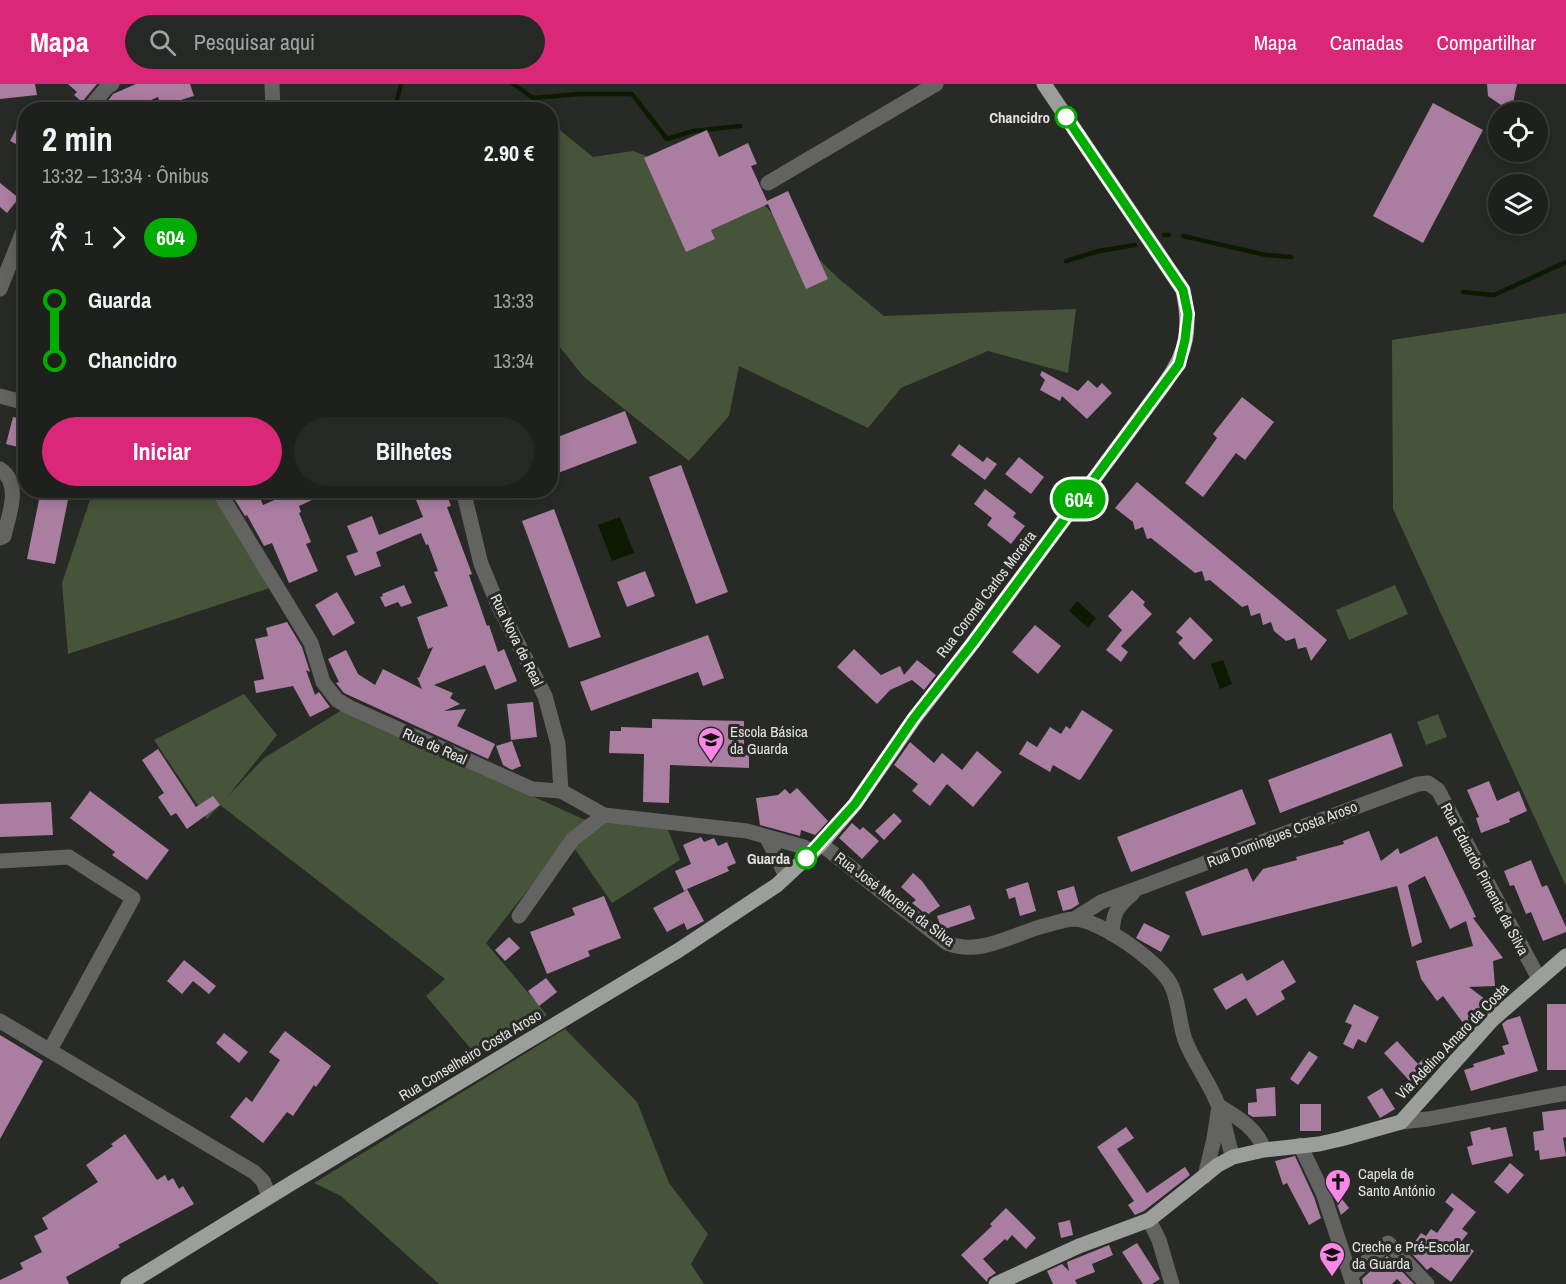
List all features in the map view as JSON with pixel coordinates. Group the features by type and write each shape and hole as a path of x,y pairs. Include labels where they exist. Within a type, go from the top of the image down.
{"main road":[{"name":"Rua Coronel Carlos Moreira","path":"817,848 855,804 914,718 985,627 1179,364 1188,314 1183,290 1044,84"},
{"name":"Rua Conselheiro Costa Aroso","path":"128,1284 269,1196 679,950 747,906 817,848"},
{"name":"Via Adelino Amaro da Costa","path":"996,1284 1079,1246 1149,1220 1218,1165 1233,1157 1264,1150 1341,1139 1401,1122 1492,1020 1566,956"}],"street":[{"path":"94,102 112,84"},
{"path":"272,84 273,102"},
{"path":"768,183 936,84"},
{"path":"0,289 18,245"},
{"path":"0,396 18,401"},
{"path":"0,469 7,474 14,491 4,536 0,538"},
{"name":"Rua de Real","path":"223,498 311,643 323,682 337,700 532,789 561,791 604,814 747,831 804,847 817,848"},
{"name":"Rua Nova de Real","path":"465,498 481,564 499,607 545,696 558,744 561,791"},
{"name":"Rua Domingues Costa Aroso","path":"1074,919 1101,902 1418,784 1428,783"},
{"name":"Rua Eduardo Pimenta da Silva","path":"1428,783 1438,790 1539,978"},
{"path":"519,916 573,839 604,814"},
{"path":"767,838 786,876"},
{"name":"Rua José Moreira da Silva","path":"817,848 947,943 958,947 974,949 1041,927 1074,919"},
{"path":"0,861 69,857 133,898 50,1050"},
{"name":"Rua Domingues Costa Aroso","path":"1112,934 1113,919 1118,907 1138,888"},
{"path":"1074,919 1093,923 1112,934 1158,965 1166,975 1176,1000 1184,1038 1219,1106 1233,1157"},
{"path":"0,1021 255,1172 263,1181 269,1196"},
{"path":"1401,1122 1566,1093"},
{"path":"1219,1106 1261,1138 1264,1150"},
{"path":"1205,1176 1219,1106"},
{"path":"1300,1145 1323,1192 1352,1279 1388,1243 1428,1284"},
{"path":"1149,1220 1159,1239 1172,1284"}],"shaded area":[{"path":"558,129 593,157 633,151 753,194 838,278 884,316 1076,309 1068,373 988,351 901,388 868,428 739,366 729,416 689,461 583,376 558,345"},
{"path":"1566,313 1566,886 1393,509 1392,340"},
{"path":"91,498 219,498 270,588 68,654 62,583"},
{"path":"620,517 634,553 612,561 598,525"},
{"path":"1395,585 1408,614 1349,640 1336,610"},
{"path":"1077,601 1096,618 1088,628 1069,611"},
{"path":"1223,660 1232,684 1220,689 1211,664"},
{"path":"244,694 277,735 228,796 264,758 342,710 583,819 666,825 680,860 612,903 568,839 486,943 547,1015 477,1056 426,996 445,979 220,805 207,819 154,740"},
{"path":"1438,714 1447,737 1426,745 1417,722"},
{"path":"565,1029 637,1102 669,1183 708,1234 691,1264 704,1284 439,1284 341,1196 314,1183"}],"building":[{"path":"0,84 35,84 37,95 0,99"},
{"path":"68,84 97,84 82,102 74,95 77,92"},
{"path":"136,84 190,84 194,96 174,102 160,102 158,97 146,102 107,102 113,94"},
{"path":"1487,84 1517,84 1513,102 1497,102 1488,96"},
{"path":"1433,103 1483,130 1423,243 1373,216"},
{"path":"18,126 18,145 10,141"},
{"path":"707,130 719,157 748,143 757,164 751,166 767,201 788,191 828,279 806,289 768,204 711,230 715,239 686,252 644,158"},
{"path":"0,183 18,199 7,213 0,207"},
{"path":"1042,371 1078,391 1088,380 1097,388 1102,383 1112,393 1087,419 1062,396 1060,401 1040,390 1045,380 1040,375"},
{"path":"1242,397 1274,422 1245,460 1236,453 1203,497 1185,483 1217,438 1213,434"},
{"path":"625,411 637,443 558,473 558,437"},
{"path":"13,417 18,418 18,447 6,444"},
{"path":"959,444 983,462 987,457 997,464 985,480 951,455"},
{"path":"1019,457 1044,477 1031,494 1005,474"},
{"path":"681,465 728,592 696,604 649,477"},
{"path":"1137,482 1327,640 1311,661 1306,647 1298,649 1295,638 1286,641 1274,631 1271,622 1263,625 1260,613 1251,616 1248,605 1242,607 1210,580 1205,581 1202,571 1195,573 1151,538 1147,539 1143,527 1135,530 1133,522 1115,508"},
{"path":"985,489 1016,513 1013,517 1025,526 1011,544 987,525 992,518 974,504"},
{"path":"39,498 68,498 55,564 27,559"},
{"path":"234,498 260,498 263,505 279,498 311,498 312,500 299,506 301,512 299,513 311,542 306,544 318,571 289,583 272,543 264,546 247,515 245,516"},
{"path":"448,498 451,506 447,507 472,574 469,575 487,626 489,625 498,652 504,649 517,681 495,690 485,665 434,685 453,693 450,698 460,704 444,711 466,709 457,726 495,744 488,759 344,693 336,683 339,682 328,659 346,650 358,674 375,685 383,669 422,689 417,677 419,678 433,647 428,649 417,617 448,606 434,572 438,571 428,544 426,545 421,533 376,552 381,566 355,576 346,556 358,552 347,526 372,516 379,535 423,517 416,500"},
{"path":"554,509 601,637 569,648 522,521"},
{"path":"645,571 655,596 627,607 617,582"},
{"path":"404,585 412,603 401,607 398,602 385,607 380,597 383,596 382,594"},
{"path":"1132,590 1145,602 1143,605 1152,614 1121,646 1128,652 1121,662 1106,650 1122,630 1108,616"},
{"path":"337,592 355,623 333,636 315,605"},
{"path":"1190,617 1213,640 1194,660 1178,643 1183,638 1176,632"},
{"path":"287,622 302,647 310,672 306,670 315,695 319,692 330,707 310,717 293,686 256,693 254,681 264,679 255,639 268,636 266,628"},
{"path":"1035,625 1061,646 1038,674 1012,652"},
{"path":"708,635 724,678 703,686 698,672 591,711 580,682"},
{"path":"854,649 881,675 900,666 904,675 917,660 936,675 924,690 912,680 890,690 877,704 837,667"},
{"path":"533,702 537,737 511,740 507,704"},
{"path":"1082,710 1113,730 1081,779 1053,765 1050,772 1019,754 1027,741 1037,747 1050,727 1061,734 1066,726 1070,729"},
{"path":"652,719 744,721 744,754 749,754 749,768 670,765 669,803 643,802 644,754 609,753 610,731 621,731 621,727 652,728"},
{"path":"1391,733 1403,766 1280,813 1268,780"},
{"path":"512,741 521,766 512,770 503,765 496,746"},
{"path":"910,742 934,763 942,753 962,770 977,751 1002,772 973,807 947,784 930,806 912,791 918,784 894,765"},
{"path":"158,749 196,807 213,796 220,805 187,829 176,813 171,816 158,797 164,793 142,760"},
{"path":"1489,781 1497,801 1519,791 1527,811 1509,819 1510,822 1481,833 1476,818 1479,817 1467,790"},
{"path":"797,788 828,821 815,835 801,830 800,836 760,825 756,798 778,795 785,789 790,794"},
{"path":"1242,789 1256,824 1131,872 1117,837"},
{"path":"90,791 169,850 147,880 112,855 115,852 70,818"},
{"path":"51,802 53,835 0,837 0,804"},
{"path":"894,813 902,821 884,840 875,831"},
{"path":"852,823 860,830 863,827 879,841 862,859 839,838"},
{"path":"1369,831 1381,861 1398,848 1400,854 1437,836 1476,917 1473,918 1503,958 1493,961 1495,986 1469,987 1494,1006 1466,1027 1443,996 1437,1001 1421,979 1416,961 1473,946 1466,921 1450,929 1425,876 1408,885 1422,942 1412,947 1397,886 1202,936 1185,892 1247,868 1253,882 1263,869 1344,844 1343,841"},
{"path":"701,837 704,842 714,838 718,846 727,842 736,863 727,867 729,871 687,889 704,921 687,930 684,923 667,932 653,908 687,890 684,891 675,871 691,864 683,845"},
{"path":"1531,860 1542,887 1547,885 1566,927 1566,932 1543,941 1531,912 1526,914 1514,885 1510,886 1504,871"},
{"path":"913,873 922,881 940,906 927,915 912,903 916,900 901,887"},
{"path":"1028,882 1036,911 1020,916 1015,897 1009,899 1006,889"},
{"path":"1074,886 1079,904 1063,911 1057,891"},
{"path":"604,896 621,938 588,951 590,956 547,974 530,932 575,915 572,908"},
{"path":"970,905 975,919 945,929 940,925 937,916"},
{"path":"1144,923 1170,936 1161,952 1136,938"},
{"path":"509,937 520,948 505,961 495,950"},
{"path":"184,960 216,986 209,994 193,981 182,994 167,981"},
{"path":"1283,960 1296,982 1281,991 1285,999 1257,1016 1246,998 1226,1010 1213,989 1242,973 1247,981"},
{"path":"546,978 557,992 539,1006 528,991"},
{"path":"1354,1004 1379,1017 1366,1043 1358,1039 1353,1049 1343,1044 1352,1025 1345,1022"},
{"path":"1547,1004 1566,1004 1566,1070 1547,1070"},
{"path":"1520,1016 1538,1071 1471,1091 1464,1070 1474,1067 1473,1064 1505,1054 1502,1046 1509,1044 1502,1024"},
{"path":"285,1031 331,1066 316,1087 314,1085 293,1116 287,1112 263,1143 230,1117 246,1097 252,1102 280,1060 269,1052"},
{"path":"224,1033 248,1052 239,1063 216,1043"},
{"path":"0,1035 43,1061 0,1139"},
{"path":"1397,1041 1418,1064 1425,1057 1436,1069 1417,1089 1384,1053"},
{"path":"1309,1051 1318,1057 1298,1085 1290,1079"},
{"path":"1275,1087 1276,1116 1253,1117 1248,1114 1248,1103 1257,1102 1256,1089"},
{"path":"1382,1088 1395,1109 1380,1118 1367,1097"},
{"path":"1300,1104 1321,1104 1321,1131 1300,1131"},
{"path":"1566,1109 1566,1137 1563,1138 1566,1156 1540,1160 1539,1150 1535,1151 1533,1132 1544,1130 1542,1112"},
{"path":"1126,1127 1134,1138 1117,1149 1147,1193 1185,1167 1190,1175 1144,1211 1135,1215 1128,1205 1134,1201 1097,1147"},
{"path":"1490,1127 1491,1130 1506,1127 1513,1156 1472,1165 1467,1147 1473,1145 1470,1132"},
{"path":"125,1134 157,1180 165,1175 168,1181 173,1178 179,1189 183,1186 194,1204 118,1245 120,1247 66,1277 69,1284 0,1284 0,1280 23,1269 20,1263 42,1252 34,1236 48,1229 42,1218 98,1182 86,1165 113,1146 111,1144"},
{"path":"1295,1156 1321,1218 1309,1225 1287,1183 1283,1185 1275,1161"},
{"path":"1510,1163 1524,1175 1508,1194 1494,1182"},
{"path":"1452,1193 1476,1212 1462,1229 1468,1233 1461,1242 1474,1251 1451,1282 1431,1267 1427,1270 1412,1254 1418,1246 1414,1243 1421,1233 1426,1236 1431,1229 1437,1233 1454,1209 1445,1202"},
{"path":"1338,1194 1349,1208 1341,1215 1334,1196"},
{"path":"1006,1208 1036,1238 1026,1249 1012,1235 1007,1241 1005,1239 983,1259 996,1273 988,1278 987,1282 961,1255 992,1226 990,1224"},
{"path":"1070,1220 1073,1235 1061,1238 1058,1223"},
{"path":"1137,1243 1160,1279 1152,1284 1143,1284 1122,1252"},
{"path":"1109,1245 1113,1255 1092,1264 1095,1272 1075,1280 1077,1284 1053,1284 1047,1271 1062,1264 1069,1271 1067,1262"},
{"path":"1387,1256 1414,1284 1402,1284 1397,1279 1392,1284 1363,1284 1362,1279"}],"waterway":[{"path":"397,102 401,84"},
{"path":"513,84 533,98 580,94 632,94 667,139 693,131 740,126"},
{"path":"1164,235 1169,235"},
{"path":"1183,236 1266,255 1291,257"},
{"path":"1066,261 1099,251 1135,245"},
{"path":"1463,292 1494,295 1566,262"}],"bus line":[{"name":"604","path":"806,858 855,804 914,718 972,644 1179,364 1188,314 1183,290 1066,117"}],"place":[{"name":"Chancidro","path":"1066,117"},
{"name":"Escola Básica da Guarda","path":"711,763"},
{"name":"Guarda","path":"806,858"},
{"name":"Capela de Santo António","path":"1338,1205"},
{"name":"Creche e Pré-Escolar da Guarda","path":"1332,1278"}]}
